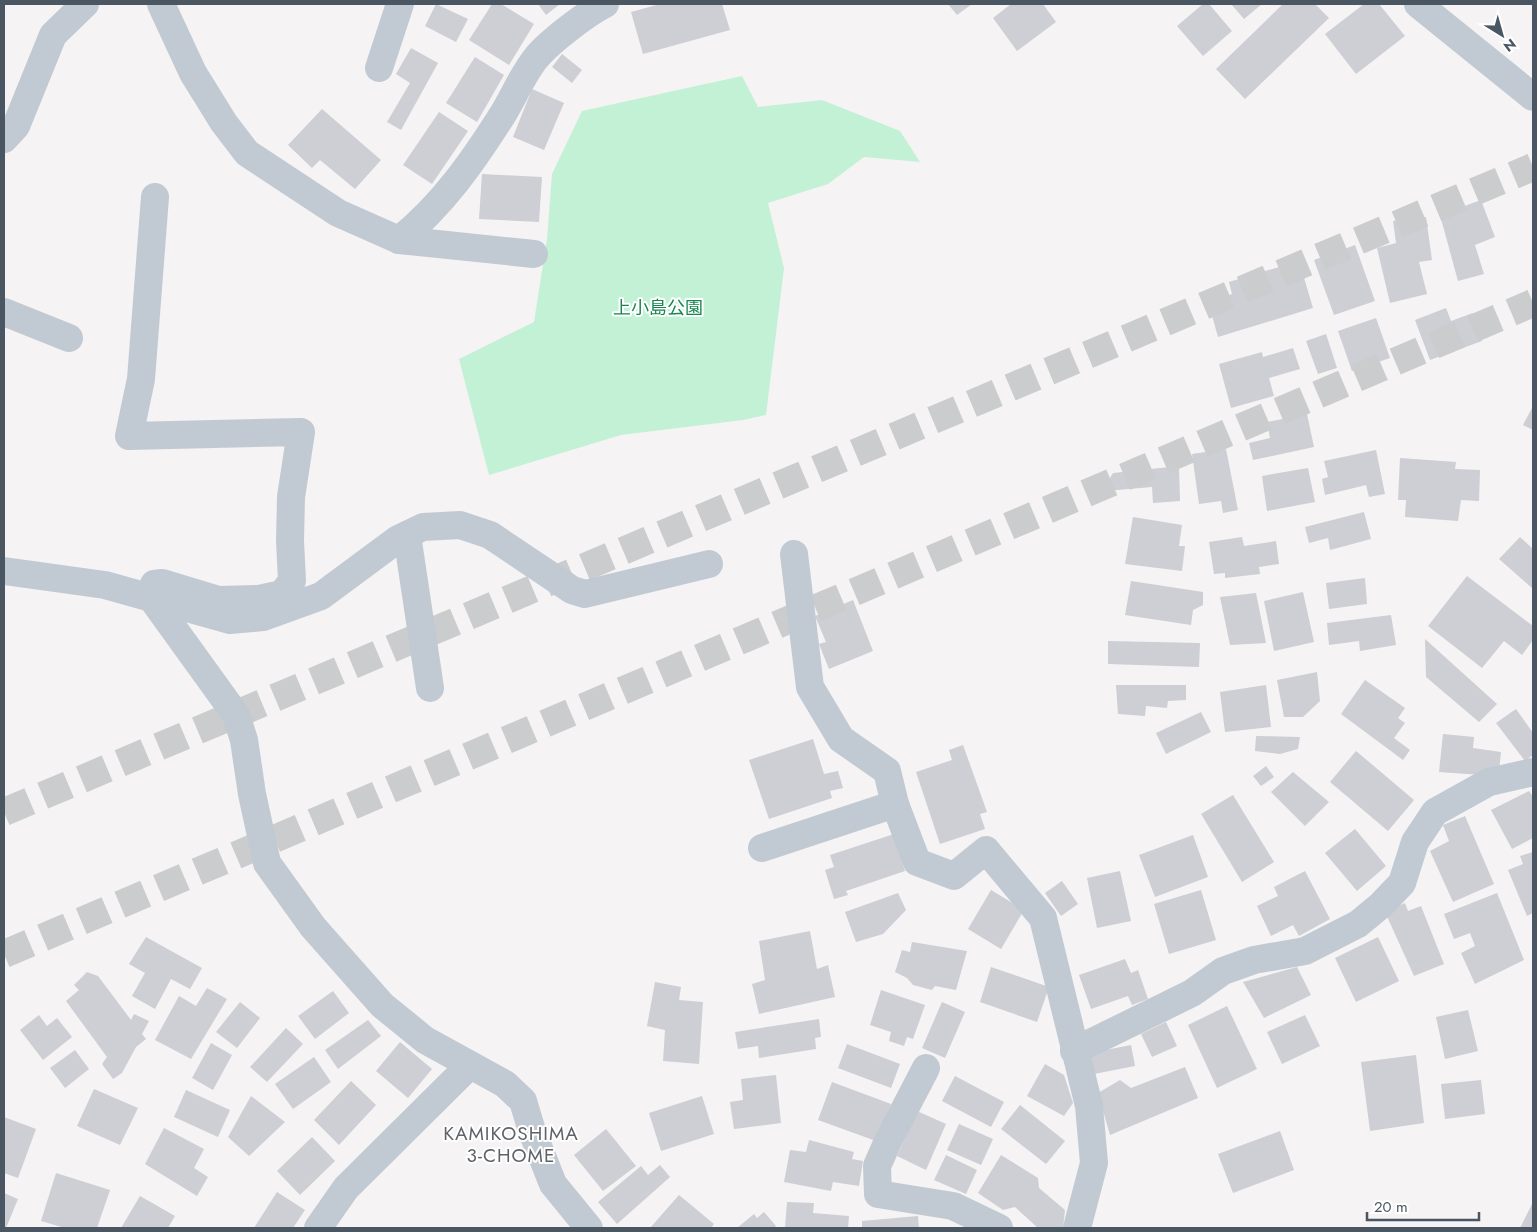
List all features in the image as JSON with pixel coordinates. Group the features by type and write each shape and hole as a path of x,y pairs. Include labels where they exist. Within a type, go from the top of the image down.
{"street":[{"path":"4,139 16,126 53,35 85,4"},
{"path":"161,4 193,74 224,124 246,153 338,213 399,240 534,254"},
{"path":"380,68 400,4"},
{"path":"399,240 419,224 462,175 503,114 536,58 561,35 605,4"},
{"path":"1418,4 1533,97"},
{"path":"155,198 141,379 129,436 301,432 291,497 290,541 292,581 282,594 259,599 218,600 162,583 154,584 153,600 236,715 244,740 252,794 267,863 312,927 382,1005 425,1040 505,1084 523,1101 532,1131 553,1184 589,1228"},
{"path":"4,312 69,338"},
{"path":"4,571 105,585 153,600 230,620 263,617 321,596 367,561 423,527 460,525 490,535 572,590 585,594 709,564"},
{"path":"407,535 430,688"},
{"path":"794,554 810,687 841,739 887,772 895,804 917,862 954,876 986,850 1043,918 1089,1106 1094,1163 1077,1228"},
{"path":"1074,1051 1192,992 1223,971 1254,960 1305,951 1358,924 1381,905 1402,883 1415,842 1435,812 1488,782 1533,772"},
{"path":"762,848 895,804"},
{"path":"318,1228 346,1188 470,1065"},
{"path":"926,1068 877,1166 878,1194 953,1206 999,1228"}],"green space":[{"name":"上小島公園","path":"742,76 758,107 822,100 900,131 920,162 864,157 828,184 768,203 784,268 766,415 743,420 621,435 489,475 459,359 534,322 547,239 552,174 582,111"}],"building":[{"path":"436,4 468,19 456,42 425,26"},
{"path":"492,4 501,4 534,24 509,65 469,40"},
{"path":"538,4 560,4 546,15"},
{"path":"660,4 722,4 730,30 643,54 631,12"},
{"path":"948,4 972,4 957,15"},
{"path":"1011,4 1043,4 1056,22 1017,51 993,18"},
{"path":"1203,4 1209,4 1232,31 1203,56 1177,26"},
{"path":"1231,4 1262,4 1244,19"},
{"path":"1283,4 1315,4 1329,18 1245,99 1216,69"},
{"path":"1364,4 1379,4 1405,36 1356,74 1325,34"},
{"path":"411,48 438,63 401,130 387,122 410,83 396,74"},
{"path":"562,54 582,70 572,83 552,67"},
{"path":"475,57 504,75 477,122 446,103"},
{"path":"532,89 564,103 544,150 513,137"},
{"path":"322,109 381,160 355,189 320,160 312,168 288,145"},
{"path":"439,112 468,131 432,184 403,165"},
{"path":"482,174 542,177 539,222 479,219"},
{"path":"1481,200 1495,237 1475,245 1484,274 1458,281 1440,215"},
{"path":"1426,217 1432,260 1419,262 1427,294 1390,303 1377,248 1396,243 1393,221"},
{"path":"1355,245 1375,301 1334,315 1314,260"},
{"path":"1299,261 1313,308 1218,337 1208,301 1232,294 1229,282"},
{"path":"1446,308 1451,321 1473,313 1482,341 1430,360 1415,320"},
{"path":"1376,318 1390,358 1352,371 1338,331"},
{"path":"1326,334 1337,368 1318,374 1306,341"},
{"path":"1293,348 1300,369 1269,378 1274,396 1231,408 1219,364 1262,352 1263,357"},
{"path":"1533,406 1533,430 1523,425"},
{"path":"1307,414 1314,447 1253,460 1249,443 1270,438 1267,422"},
{"path":"1226,449 1238,510 1223,513 1221,501 1199,504 1192,454"},
{"path":"1376,450 1385,494 1369,497 1366,485 1325,495 1322,479 1328,477 1324,461"},
{"path":"1400,458 1456,462 1455,469 1480,470 1479,501 1461,500 1458,521 1405,517 1406,500 1398,500"},
{"path":"1179,466 1180,501 1153,503 1152,487 1106,491 1107,483 1113,473"},
{"path":"1308,468 1315,502 1267,511 1262,476"},
{"path":"1364,512 1371,539 1330,550 1328,538 1309,543 1305,527"},
{"path":"1133,517 1182,525 1179,546 1185,546 1182,571 1125,564"},
{"path":"1242,537 1244,546 1276,541 1279,564 1259,567 1260,574 1225,578 1225,573 1214,574 1209,542"},
{"path":"1520,537 1533,549 1532,588 1499,559"},
{"path":"1467,576 1533,626 1533,640 1522,655 1504,641 1482,668 1428,626"},
{"path":"1365,578 1367,604 1329,609 1326,583"},
{"path":"1131,581 1203,592 1203,605 1193,610 1191,625 1125,615"},
{"path":"1303,592 1314,642 1274,651 1264,601"},
{"path":"1256,593 1266,643 1230,645 1220,597"},
{"path":"853,600 873,651 829,669 819,644 826,642 815,616"},
{"path":"1391,615 1396,645 1360,651 1359,641 1329,645 1327,623"},
{"path":"1425,639 1497,704 1479,722 1426,677"},
{"path":"1108,641 1200,643 1199,667 1108,664"},
{"path":"1317,672 1320,701 1303,717 1284,717 1277,680"},
{"path":"1365,680 1405,708 1398,718 1405,723 1394,738 1410,750 1403,760 1341,714"},
{"path":"1116,685 1186,685 1186,700 1168,701 1167,708 1146,706 1145,716 1118,714"},
{"path":"1266,685 1271,727 1225,732 1220,692"},
{"path":"1516,709 1533,733 1533,755 1525,761 1496,723"},
{"path":"1201,712 1211,732 1166,754 1156,733"},
{"path":"1443,734 1474,737 1473,748 1501,752 1499,772 1481,775 1439,772"},
{"path":"1256,736 1300,737 1298,749 1280,754 1255,751"},
{"path":"813,739 824,774 838,771 843,788 830,791 832,798 769,819 749,760"},
{"path":"963,745 987,812 980,814 985,829 940,844 916,772 952,760 949,750"},
{"path":"1356,751 1414,800 1388,831 1330,782"},
{"path":"1266,766 1274,777 1261,786 1253,776"},
{"path":"1293,772 1329,802 1305,826 1271,792"},
{"path":"1529,791 1533,797 1533,838 1512,849 1491,810"},
{"path":"1233,795 1274,862 1242,882 1201,814"},
{"path":"1465,816 1494,884 1453,902 1430,851 1449,841 1443,825"},
{"path":"1355,829 1386,866 1357,891 1325,853"},
{"path":"894,834 905,871 846,891 848,895 834,899 825,870 834,867 830,855"},
{"path":"1193,835 1208,877 1155,897 1139,855"},
{"path":"1533,852 1533,913 1527,916 1508,870 1523,864 1520,856"},
{"path":"1120,871 1131,921 1097,928 1087,878"},
{"path":"1305,871 1330,919 1299,936 1293,925 1271,936 1257,906 1278,896 1274,887"},
{"path":"1062,881 1078,904 1061,916 1045,893"},
{"path":"991,890 1024,910 1001,949 968,929"},
{"path":"1201,890 1216,940 1169,954 1154,904"},
{"path":"898,893 906,910 883,934 856,942 845,912"},
{"path":"1497,893 1524,960 1475,984 1461,953 1475,946 1470,933 1454,939 1444,914"},
{"path":"1405,903 1408,911 1421,906 1444,964 1414,976 1385,912"},
{"path":"810,931 817,969 828,965 835,997 759,1014 752,984 765,980 759,941"},
{"path":"146,937 202,968 190,989 171,979 155,1009 132,996 145,973 129,964"},
{"path":"1378,937 1399,981 1356,1002 1335,958"},
{"path":"912,942 967,951 956,990 935,986 932,990 913,985 907,978 895,972 902,950 910,952"},
{"path":"1125,959 1131,973 1138,970 1148,999 1132,1005 1128,996 1091,1009 1079,975"},
{"path":"991,967 1049,987 1037,1022 980,1002"},
{"path":"1297,967 1311,995 1264,1018 1243,982"},
{"path":"87,972 98,976 131,1020 134,1014 149,1021 142,1034 146,1039 136,1047 122,1073 113,1079 102,1064 107,1057 66,1001 79,990 74,985"},
{"path":"655,982 681,987 679,1000 703,1002 699,1064 663,1061 665,1030 647,1026"},
{"path":"207,988 227,999 191,1059 155,1040 179,996 196,1006"},
{"path":"881,990 925,1005 913,1039 907,1037 904,1046 889,1041 891,1032 870,1025"},
{"path":"333,991 349,1013 315,1039 298,1016"},
{"path":"240,1002 260,1018 237,1048 216,1032"},
{"path":"942,1002 965,1012 945,1058 922,1048"},
{"path":"1227,1006 1257,1069 1217,1088 1188,1025"},
{"path":"1468,1010 1478,1051 1445,1059 1436,1017"},
{"path":"39,1015 47,1026 57,1018 72,1037 43,1060 20,1030"},
{"path":"1305,1015 1320,1046 1282,1064 1267,1032"},
{"path":"819,1019 821,1037 815,1038 816,1049 759,1058 758,1046 738,1049 735,1032"},
{"path":"368,1020 381,1036 338,1069 325,1050"},
{"path":"1166,1022 1177,1046 1152,1057 1141,1034"},
{"path":"286,1028 303,1044 267,1082 250,1067"},
{"path":"400,1042 432,1069 408,1098 376,1071"},
{"path":"211,1043 232,1055 213,1090 192,1078"},
{"path":"847,1044 900,1064 891,1088 838,1068"},
{"path":"1131,1045 1135,1066 1094,1074 1090,1053"},
{"path":"75,1050 89,1069 65,1088 50,1068"},
{"path":"1416,1055 1424,1123 1370,1131 1361,1062"},
{"path":"314,1057 331,1082 293,1109 275,1084"},
{"path":"1045,1064 1064,1075 1073,1103 1064,1116 1027,1096"},
{"path":"1185,1067 1198,1098 1110,1135 1098,1093 1120,1080 1131,1088"},
{"path":"776,1075 781,1123 734,1129 730,1102 743,1100 741,1079"},
{"path":"955,1076 1004,1102 991,1127 942,1101"},
{"path":"1481,1080 1485,1114 1445,1119 1441,1084"},
{"path":"351,1081 376,1105 339,1145 314,1120"},
{"path":"832,1082 891,1104 876,1141 818,1120"},
{"path":"94,1089 138,1108 120,1145 77,1126"},
{"path":"186,1090 230,1110 218,1137 174,1117"},
{"path":"251,1096 285,1122 249,1156 228,1137"},
{"path":"702,1096 714,1134 661,1151 649,1113"},
{"path":"1020,1105 1065,1141 1046,1164 1001,1129"},
{"path":"917,1111 946,1124 926,1170 897,1156"},
{"path":"4,1117 36,1129 18,1178 4,1173"},
{"path":"959,1124 993,1139 981,1165 947,1150"},
{"path":"164,1128 204,1149 194,1168 208,1177 197,1196 145,1164"},
{"path":"606,1129 636,1166 603,1191 574,1155"},
{"path":"1280,1131 1294,1170 1233,1193 1218,1154"},
{"path":"312,1137 335,1161 300,1195 277,1171"},
{"path":"809,1140 854,1152 852,1159 863,1161 859,1186 833,1182 831,1191 784,1182 790,1150 806,1152"},
{"path":"946,1155 977,1170 966,1194 934,1180"},
{"path":"1001,1155 1038,1178 1039,1188 1065,1210 1063,1228 1038,1228 1015,1207 1003,1210 978,1193"},
{"path":"660,1165 670,1177 617,1224 598,1202 641,1166 648,1175"},
{"path":"56,1173 110,1190 97,1228 65,1228 41,1221"},
{"path":"277,1192 305,1210 293,1228 254,1228"},
{"path":"4,1193 18,1199 6,1228 4,1228"},
{"path":"679,1195 714,1224 711,1228 650,1228"},
{"path":"140,1196 175,1216 168,1228 121,1228"},
{"path":"787,1202 814,1203 813,1213 849,1216 848,1228 785,1228"},
{"path":"1533,1202 1533,1228 1520,1228"},
{"path":"764,1212 776,1226 774,1228 737,1228 754,1214 757,1218"},
{"path":"918,1216 919,1228 862,1228 862,1221"}],"tunnel":[{"path":"4,812 1533,167"},
{"path":"4,954 1533,303"}],"district":[{"name":"KAMIKOSHIMA 3-CHOME","path":"511,1144"}]}
